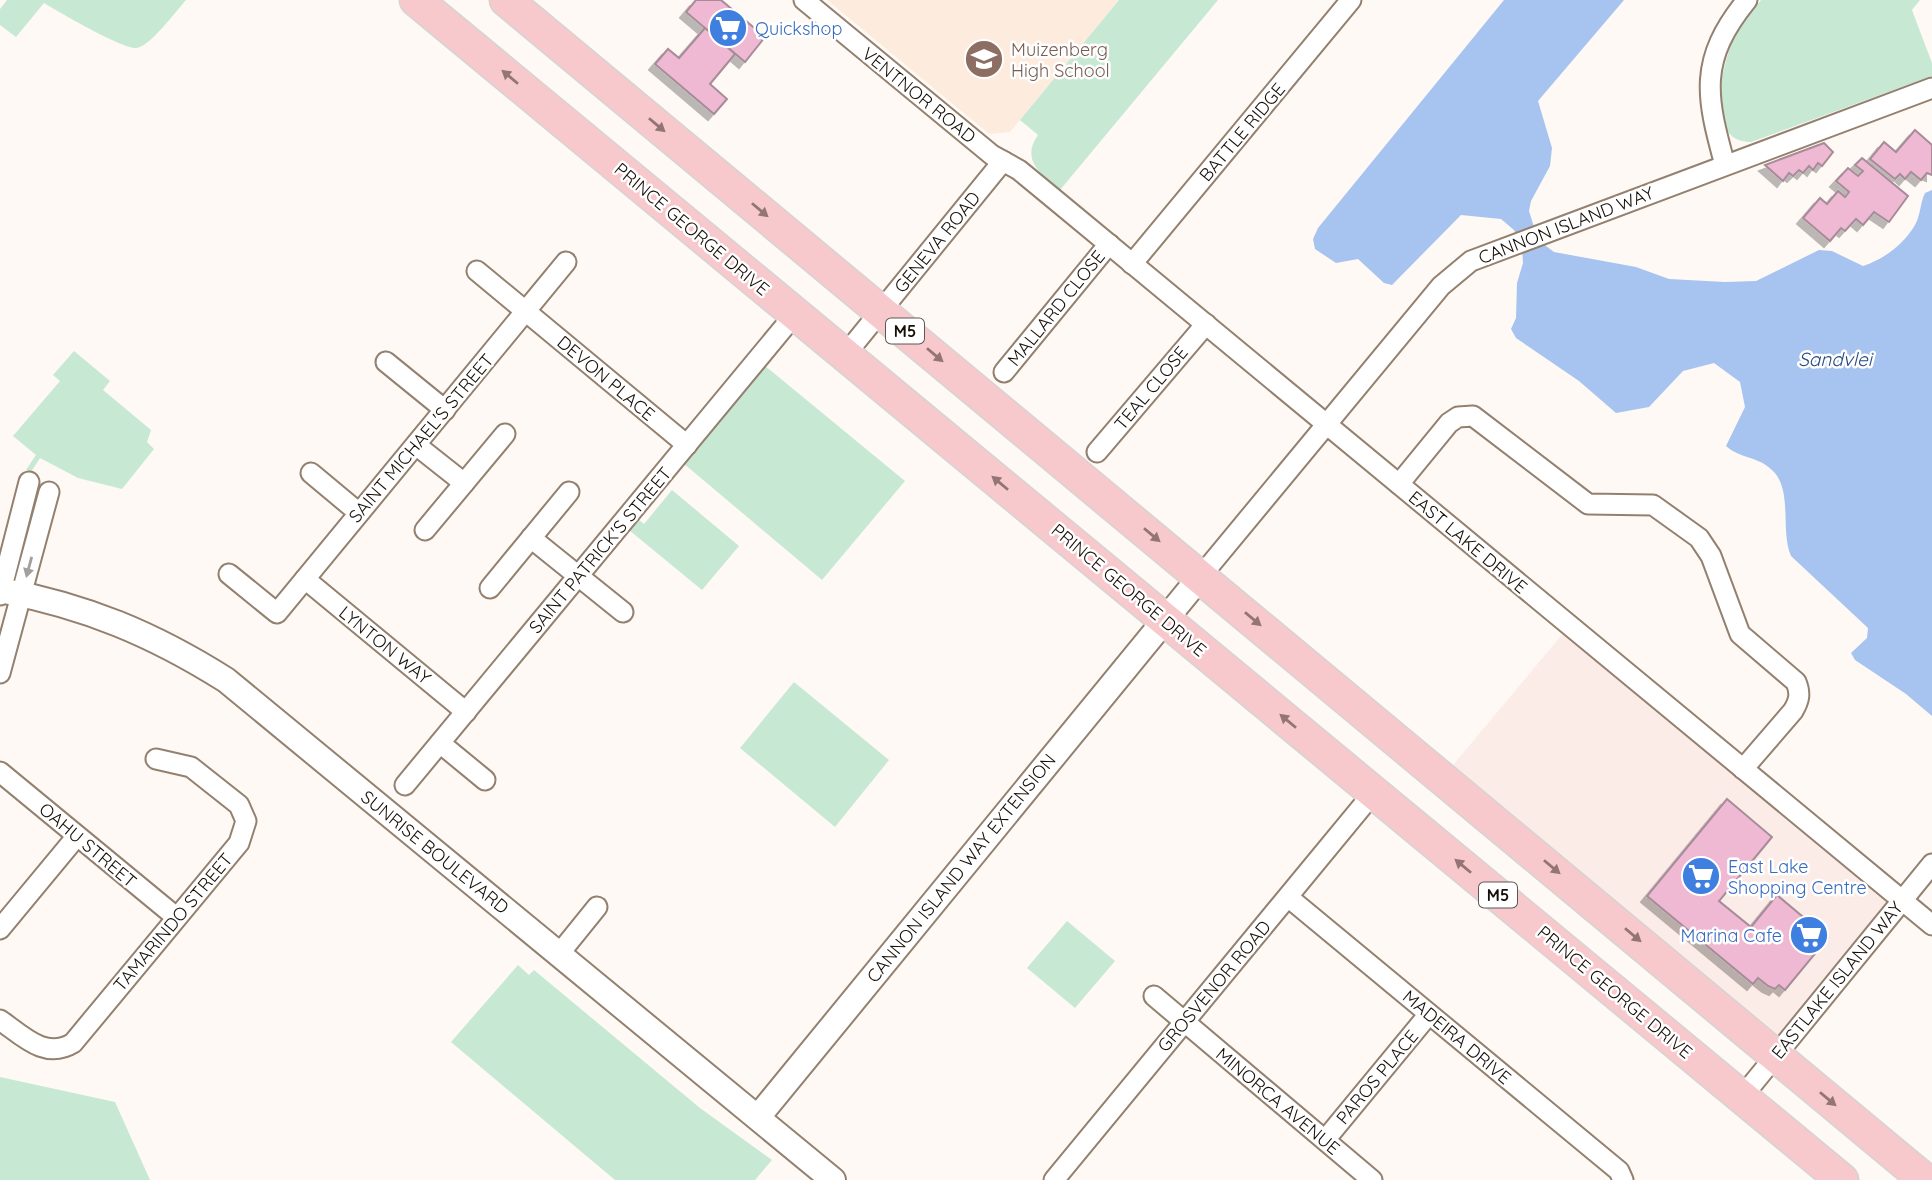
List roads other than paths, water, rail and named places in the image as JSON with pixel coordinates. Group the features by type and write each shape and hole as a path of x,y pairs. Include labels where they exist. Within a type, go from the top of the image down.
{"main road":[{"name":"PRINCE GEORGE DRIVE","path":"416,0 1842,1180"},
{"name":"M5","path":"506,0 1925,1180"}],"street":[{"name":"VENTNOR ROAD","path":"804,0 1003,161"},
{"name":"BATTLE RIDGE","path":"1132,264 1351,0"},
{"path":"1725,165 1709,108 1709,87 1719,44 1747,0"},
{"name":"CANNON ISLAND WAY","path":"1201,576 1441,286 1471,261 1932,88"},
{"name":"GENEVA ROAD","path":"845,355 1003,161"},
{"name":"EAST LAKE DRIVE","path":"1003,161 1019,170 1932,925"},
{"name":"MALLARD CLOSE","path":"1004,372 1108,244"},
{"name":"SAINT MICHAEL'S STREET","path":"229,574 277,613 566,262"},
{"name":"DEVON PLACE","path":"477,271 687,445"},
{"name":"SAINT PATRICK'S STREET","path":"405,785 795,314"},
{"name":"TEAL CLOSE","path":"1097,452 1206,324"},
{"path":"386,362 444,410"},
{"path":"1399,484 1450,423 1458,417 1473,416 1491,426 1588,504 1653,505 1699,538 1711,556 1740,634 1796,682 1799,689 1798,702 1793,710 1743,769"},
{"path":"425,530 505,434"},
{"path":"416,445 464,483"},
{"path":"311,473 359,513"},
{"path":"0,673 6,593 29,482"},
{"path":"6,593 49,492"},
{"path":"489,588 569,492"},
{"path":"531,538 623,612"},
{"name":"CANNON ISLAND WAY EXTENSION","path":"758,1116 1201,576"},
{"name":"LYNTON WAY","path":"305,579 466,712"},
{"name":"SUNRISE BOULEVARD","path":"6,593 86,610 137,629 177,649 226,680 833,1180"},
{"path":"440,743 485,780"},
{"name":"TAMARINDO STREET","path":"0,1020 36,1046 54,1051 73,1043 239,843 246,821 239,805 191,767 156,759"},
{"name":"OAHU STREET","path":"0,772 176,917"},
{"name":"GROSVENOR ROAD","path":"1054,1180 1374,792"},
{"path":"0,929 77,835"},
{"name":"EASTLAKE ISLAND WAY","path":"1742,1097 1932,864"},
{"name":"MADEIRA DRIVE","path":"1288,897 1619,1171 1623,1180"},
{"path":"559,954 597,907"},
{"name":"MINORCA AVENUE","path":"1154,996 1372,1180"},
{"name":"PAROS PLACE","path":"1325,1140 1429,1014"}],"water":[{"name":"Sandvlei","path":"1504,0 1624,0 1538,101 1552,148 1550,166 1531,201 1529,211 1538,240 1554,252 1636,267 1669,279 1725,282 1756,281 1819,250 1832,251 1863,266 1886,255 1905,239 1917,221 1925,193 1932,190 1932,716 1906,694 1855,660 1851,653 1867,638 1868,628 1791,556 1786,535 1785,500 1779,479 1768,466 1726,446 1745,407 1740,382 1714,363 1683,371 1649,407 1616,413 1579,381 1516,338 1511,329 1516,318 1517,283 1523,263 1522,248 1514,230 1501,219 1461,215 1392,285 1384,283 1358,259 1336,263 1315,249 1313,239 1318,228"}],"place":[{"name":"Quickshop","path":"728,28"},
{"name":"Muizenberg High School","path":"984,59"},
{"name":"East Lake Shopping Centre","path":"1701,876"},
{"name":"Marina Cafe","path":"1809,935"}]}
